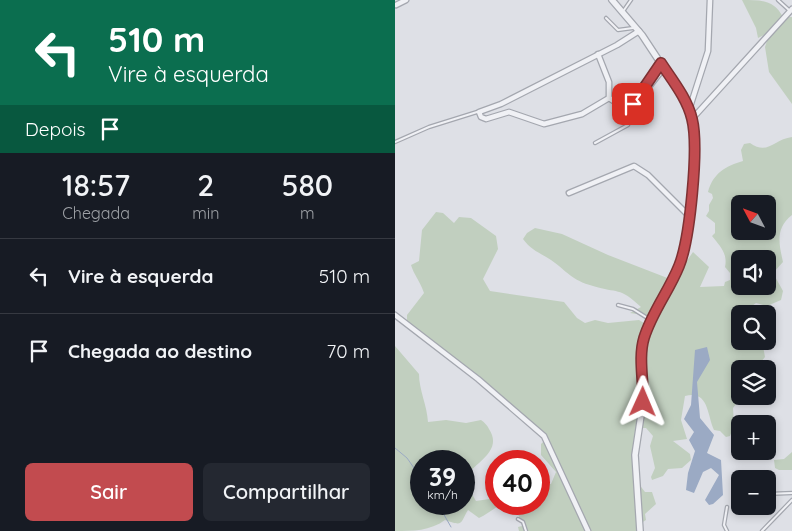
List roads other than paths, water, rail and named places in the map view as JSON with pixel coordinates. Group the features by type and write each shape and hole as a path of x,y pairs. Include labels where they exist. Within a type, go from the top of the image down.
{"street":[{"path":"396,5 406,0"},
{"path":"612,0 637,29 661,63 689,110 692,119 694,157 685,243 679,267 651,321 642,348 643,402 635,442 640,531"},
{"path":"689,110 708,51 710,0"},
{"path":"692,119 791,10"},
{"path":"609,98 582,114 544,124 509,112 483,119 479,112 501,104 598,54 637,29"},
{"path":"598,54 609,82 609,98"},
{"path":"609,98 624,109 630,107 661,63"},
{"path":"569,193 633,166 641,169 653,179 689,216"},
{"path":"395,315 478,379 544,436 588,531"}],"lane":[{"path":"622,12 631,0"},
{"path":"778,0 791,10"},
{"path":"605,18 618,30 637,29"},
{"path":"595,143 628,125 645,94 665,69"},
{"path":"395,142 429,127 479,112"},
{"path":"618,305 639,312 651,321"},
{"path":"776,494 792,493"},
{"path":"762,531 792,500"},
{"path":"727,507 724,525 727,531"},
{"path":"517,519 523,522 526,531"}],"water":[{"path":"707,347 710,360 697,382 700,418 714,435 707,453 721,460 723,495 713,504 709,505 705,500 719,475 711,468 703,472 694,493 686,490 688,473 695,451 689,440 694,432 684,419 691,405 695,350"}],"waterway":[{"path":"395,448 410,462"},
{"path":"444,515 451,527"}]}
